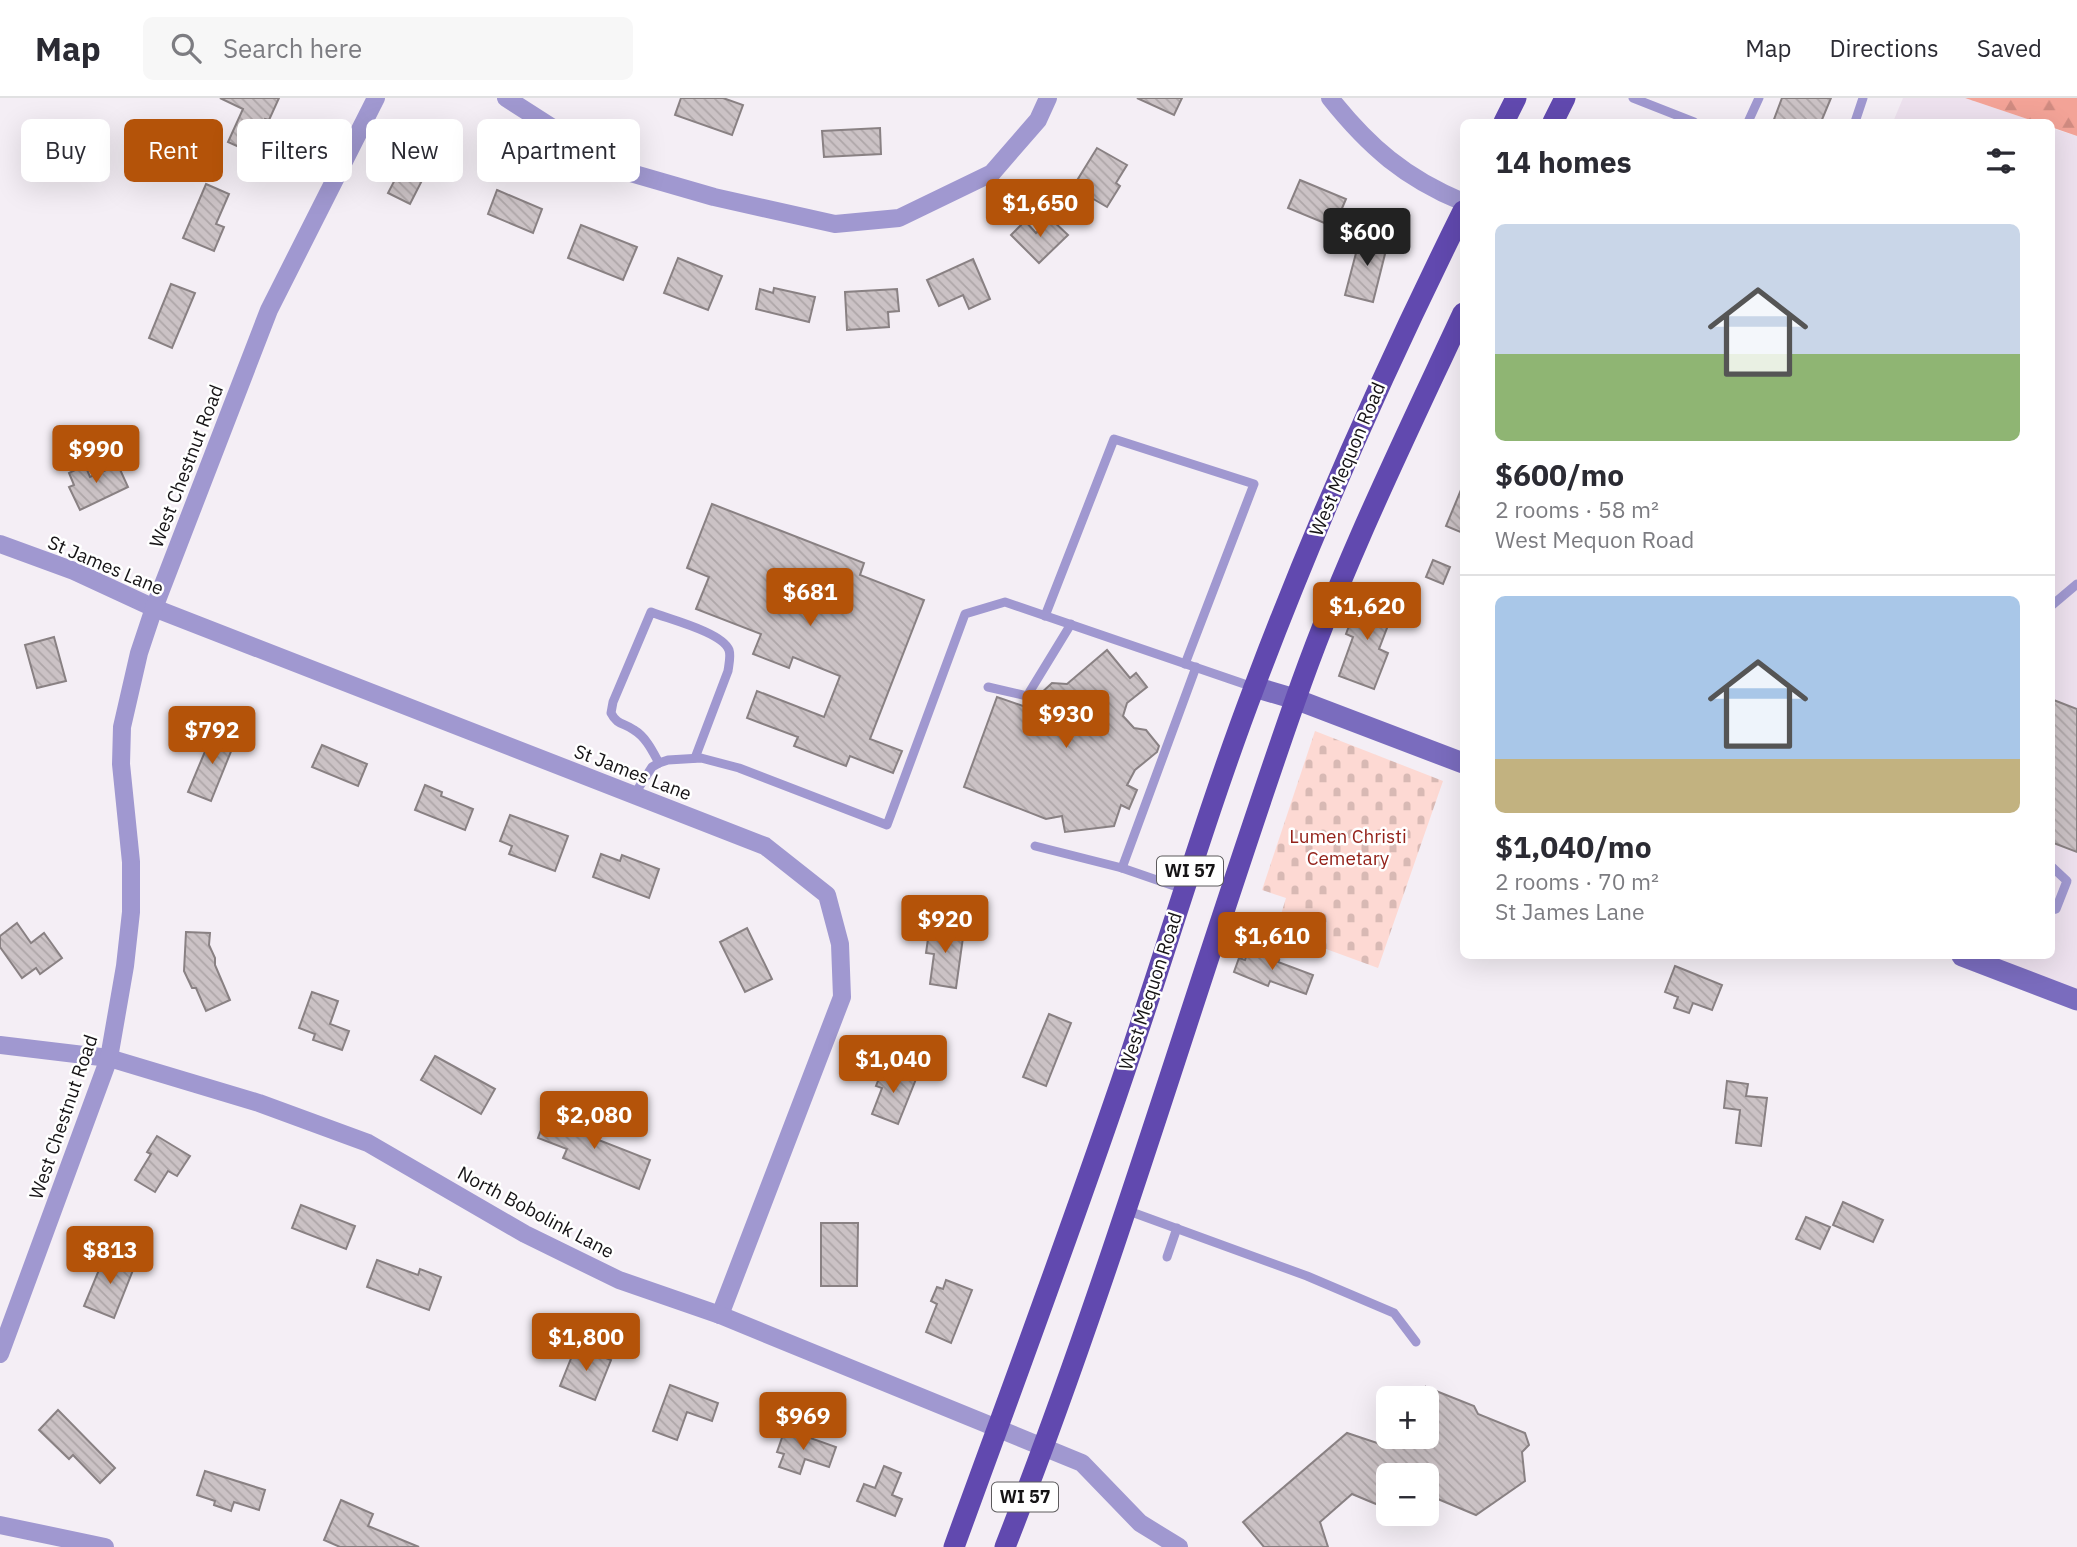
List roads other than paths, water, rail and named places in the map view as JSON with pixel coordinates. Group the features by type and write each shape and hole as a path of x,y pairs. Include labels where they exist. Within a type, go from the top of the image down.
{"main road":[{"path":"1506,119 1516,98"},
{"path":"1554,119 1565,98"},
{"name":"West Mequon Road","path":"954,1547 1072,1226 1254,687 1348,453 1460,217"},
{"name":"WI 57","path":"1005,1547 1045,1446 1126,1210 1295,699 1335,596 1460,322"}],"street":[{"name":"West Chestnut Road","path":"0,1354 109,1058 125,966 131,912 131,862 121,764 122,727 139,653 269,310 376,98"},
{"path":"506,98 617,169 714,197 835,224 899,218 992,173 1038,120 1048,98"},
{"path":"1330,98 1357,131 1395,165 1429,188 1460,201"},
{"name":"St James Lane","path":"0,544 74,571 154,608 765,846 827,895 839,944 842,997 720,1315"},
{"path":"1254,687 1295,699 1460,762"},
{"path":"1970,959 2075,997"},
{"name":"North Bobolink Lane","path":"0,1045 109,1058 259,1103 368,1143 549,1246 619,1280 720,1315 1082,1463 1140,1523 1179,1547"},
{"path":"0,1525 105,1547"}],"lane":[{"path":"1633,98 1686,119"},
{"path":"1749,119 1759,98"},
{"path":"1856,119 1863,98"},
{"path":"1045,616 1114,439 1254,484 1185,664"},
{"path":"2055,603 2077,584"},
{"path":"634,795 652,767 659,763 695,758 739,768 887,825 965,614 1005,602 1254,687"},
{"path":"659,763 648,744 635,730 616,722 611,713 650,612 710,634 729,648 728,671 695,758"},
{"path":"988,687 1027,696 1071,624"},
{"path":"1122,868 1196,667"},
{"path":"1035,846 1122,868 1184,889"},
{"path":"2055,870 2067,881 2055,909"},
{"path":"1126,1210 1307,1276 1394,1314 1416,1342"},
{"path":"1167,1257 1177,1228"}],"park label":[{"name":"Lumen Christi Cemetary","path":"1348,847"}]}
